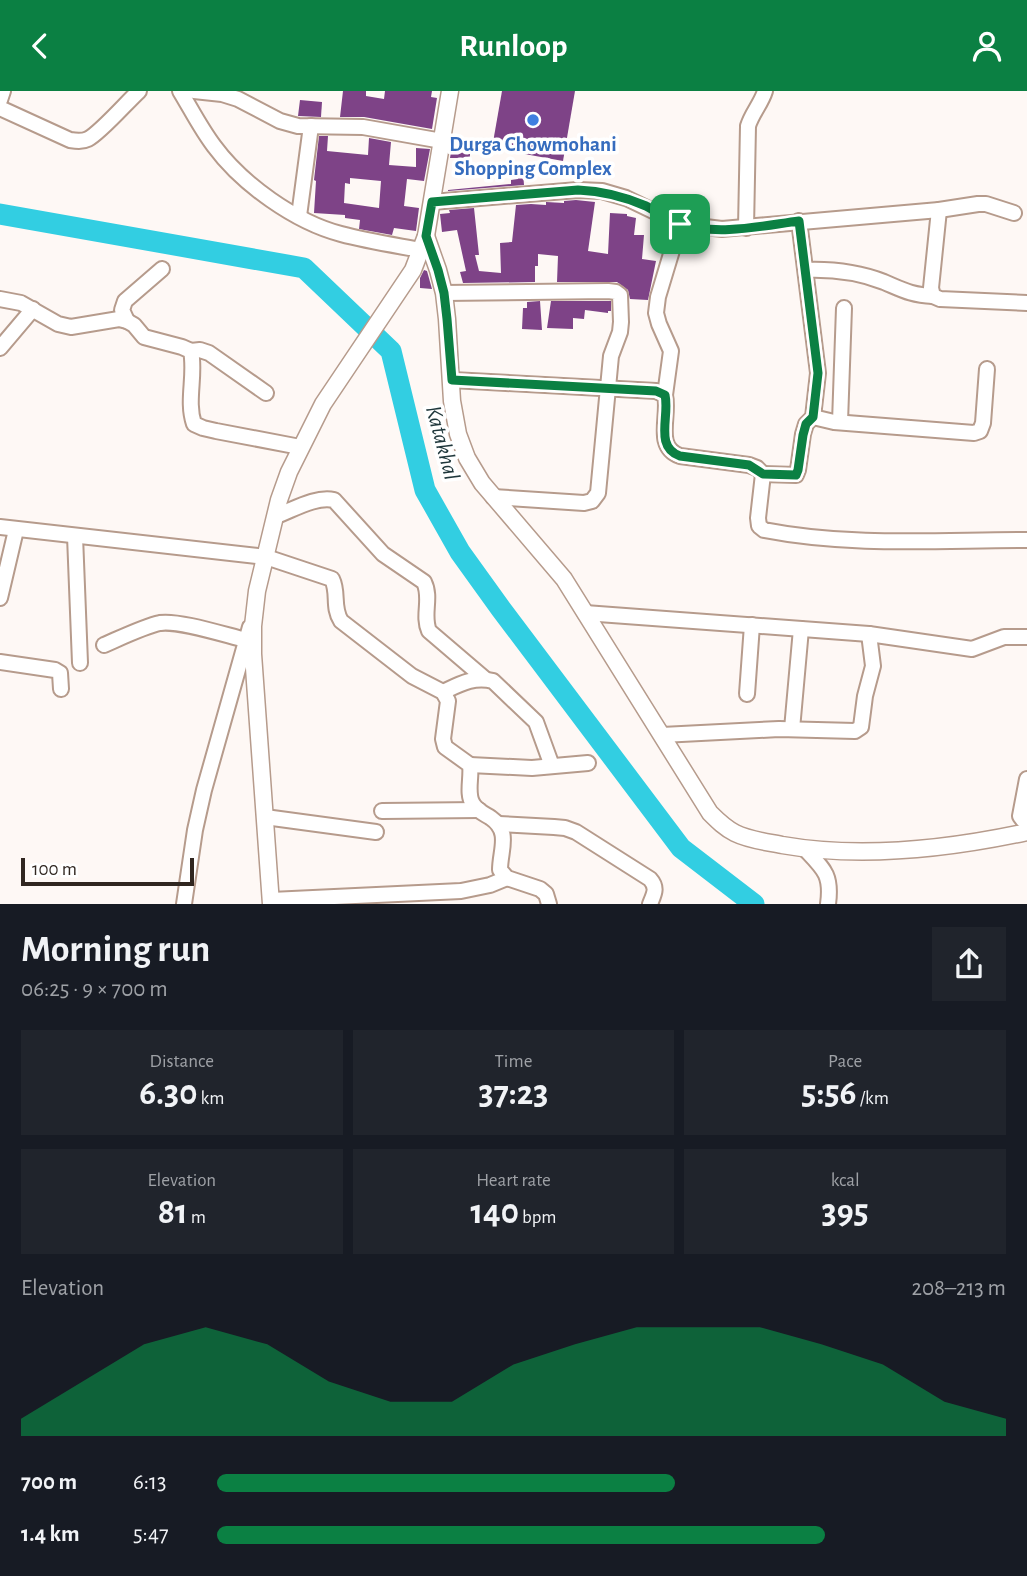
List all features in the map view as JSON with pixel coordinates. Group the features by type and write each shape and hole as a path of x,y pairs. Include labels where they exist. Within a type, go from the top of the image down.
{"street":[{"path":"0,100 4,91"},
{"path":"0,108 70,140 78,141 87,139 99,130 139,91"},
{"path":"180,91 214,146 244,179 278,204 340,234 423,243"},
{"path":"194,91 222,94 251,105 280,121 298,125 363,127 442,141"},
{"path":"450,91 432,202 423,243 413,270 323,404 300,447 289,472 257,591 253,654 271,902 461,891 490,885 507,878"},
{"path":"746,228 748,126 751,115 762,101 765,91"},
{"path":"299,216 311,126"},
{"path":"432,202 578,190 602,191 626,198 680,224 722,229 939,210 978,204 995,206 1014,213"},
{"path":"933,296 931,288 939,210"},
{"path":"680,224 658,297 656,313 671,351 665,395 667,447 680,456 749,465 763,474 796,475 806,424 813,417 818,373 799,221"},
{"path":"423,243 438,270 444,293 452,401 458,434 467,458 482,483 564,579 710,814 737,835 805,849 895,851 1001,838 1027,832"},
{"path":"127,321 122,310 125,301 162,269"},
{"path":"806,270 839,269 883,282 902,291 940,299 1027,303"},
{"path":"444,293 616,292 622,300 620,332 611,356 598,493 592,501 584,503 494,497"},
{"path":"0,299 21,303 58,324 71,327 119,319 127,321 144,337 191,351 209,353 266,393"},
{"path":"840,422 844,308"},
{"path":"0,348 33,309"},
{"path":"191,351 191,414 194,424 202,428 300,447"},
{"path":"813,417 840,422 974,433 980,431 983,423 987,369"},
{"path":"452,380 656,391 665,395"},
{"path":"763,474 758,518 759,526 764,530 826,539 892,542 1027,540"},
{"path":"276,516 317,500 334,500 375,547 424,582 427,588 425,616 429,631 484,678 493,681 536,722 552,767"},
{"path":"0,527 265,557 332,579 335,586 336,613 341,621 412,676 443,692 448,701 443,739 445,747 470,765 472,803 499,824 503,832 500,870 507,878 540,889 546,894 549,904"},
{"path":"0,598 16,530"},
{"path":"75,536 80,663"},
{"path":"184,904 204,790 255,608"},
{"path":"585,613 869,634 972,649 1004,636 1027,637"},
{"path":"104,645 159,623 187,626 246,640"},
{"path":"747,694 752,625"},
{"path":"792,729 801,629"},
{"path":"662,735 792,729 855,731 861,727 873,666 869,634"},
{"path":"0,662 55,670 60,673 61,689"},
{"path":"443,692 484,678"},
{"path":"470,765 514,768 588,763"},
{"path":"1027,779 1020,816 1027,823"},
{"path":"382,811 479,810"},
{"path":"265,817 376,832"},
{"path":"499,824 565,828 586,837 650,879 656,889 649,904"},
{"path":"805,849 823,869 830,885 829,903"}],"building":[{"path":"343,91 366,91 366,96 384,99 385,91 432,91 431,97 437,98 432,129 364,117 340,117"},
{"name":"Durga Chowmohani Shopping Complex","path":"502,91 575,91 563,161 492,148"},
{"path":"300,100 322,102 321,117 298,116"},
{"path":"319,136 328,136 327,151 368,155 369,138 391,142 389,165 416,167 416,148 430,149 424,181 407,179 404,206 419,208 416,231 394,228 392,235 359,229 360,220 345,218 345,215 314,213 314,180","holes":["350,178 381,181 379,208 344,203 345,183 350,184"]},
{"path":"453,140 471,141 469,168 456,168 457,158 450,158"},
{"path":"519,172 523,172 524,185 448,191 511,184 511,180 518,179"},
{"path":"576,200 595,202 588,251 608,254 610,213 627,214 636,218 634,235 644,235 642,259 656,261 648,300 630,299 628,290 617,282 557,282 558,256 538,254 535,282 463,283 460,272 466,271 457,230 442,232 440,214 450,213 449,210 474,208 479,255 475,255 479,271 501,273 500,243 512,242 516,205 546,205 546,202 564,203"},
{"path":"424,270 427,271 432,289 420,288 420,278"},
{"path":"540,301 542,330 522,329 523,308 527,308 527,302"},
{"path":"551,301 611,301 611,311 608,313 585,310 584,319 573,318 573,329 547,328"}],"waterway":[{"name":"Katakhal","path":"0,214 304,268 391,351 425,490 460,552 681,848 754,904"}],"place":[{"name":"Durga Chowmohani Shopping Complex","path":"533,120"}],"route":[{"path":"578,190 602,191 626,198 680,224 722,229 799,221 818,373 813,417 806,424 796,475 763,474 749,465 672,453 667,447 665,436 665,395 656,391 452,380 444,293 426,236 432,202 578,190"}]}
